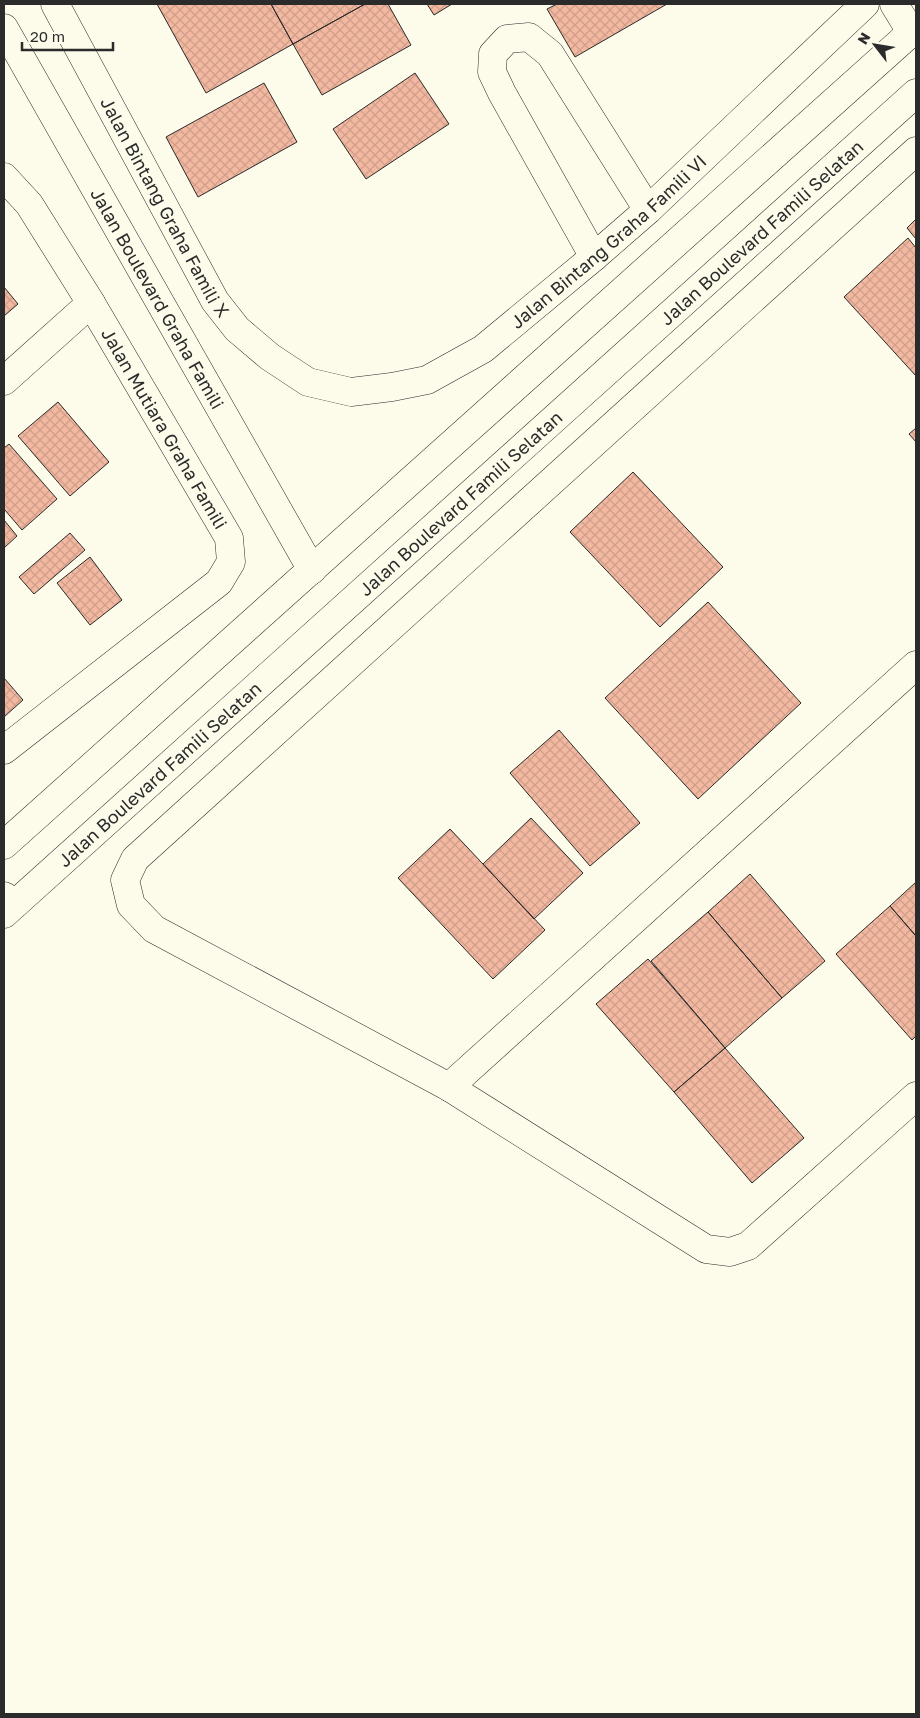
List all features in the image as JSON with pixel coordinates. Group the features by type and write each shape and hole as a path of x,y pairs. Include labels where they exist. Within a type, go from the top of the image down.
{"street":[{"name":"Jalan Bintang Graha Famili VI","path":"308,382 351,392 392,387 427,380 483,349 594,258 648,210 865,4"},
{"path":"4,845 914,30 894,4"},
{"name":"Jalan Bintang Graha Famili X","path":"64,7 215,301 236,330 270,357 308,382"},
{"name":"Jalan Boulevard Graha Famili","path":"4,28 312,570"},
{"path":"594,258 492,72 492,54 507,39 529,36 550,54 648,210"},
{"name":"Jalan Boulevard Famili Selatan","path":"8,904 916,94"},
{"path":"916,152 135,859 125,880 131,904 154,929 449,1087 706,1249 730,1252 748,1246 916,1096"},
{"name":"Jalan Mutiara Graha Famili","path":"4,177 29,204 91,303 229,538 231,562 219,582 4,750"},
{"path":"4,381 91,303"},
{"path":"449,1087 916,665"}],"building":[{"path":"157,4 271,4 293,44 206,93"},
{"path":"271,4 365,4 293,44"},
{"path":"365,4 388,4 411,45 322,95 293,44"},
{"path":"427,4 452,4 434,15"},
{"path":"557,4 667,4 575,57 547,9"},
{"path":"415,73 449,124 366,179 333,129"},
{"path":"264,83 297,142 198,197 166,137"},
{"path":"916,219 916,239 907,228"},
{"path":"908,238 916,248 916,376 844,297"},
{"path":"4,287 18,304 4,316"},
{"path":"58,402 109,462 70,496 18,436"},
{"path":"916,428 916,442 909,434"},
{"path":"9,444 57,499 22,530 4,509 4,448"},
{"path":"633,472 723,567 660,627 570,532"},
{"path":"4,520 17,536 4,548"},
{"path":"70,533 85,550 34,594 19,577"},
{"path":"90,557 122,600 90,625 57,583"},
{"path":"708,602 801,703 698,799 605,698"},
{"path":"4,678 23,700 4,717"},
{"path":"559,730 640,823 590,866 510,773"},
{"path":"531,818 583,873 534,919 483,864"},
{"path":"450,829 545,930 493,979 398,878"},
{"path":"750,874 825,961 782,998 708,912"},
{"path":"916,882 916,936 890,906"},
{"path":"890,906 916,936 916,1036 912,1040 836,954"},
{"path":"708,912 782,998 725,1048 651,961"},
{"path":"648,959 725,1048 674,1092 596,1004"},
{"path":"725,1048 804,1138 752,1183 674,1092"}]}
